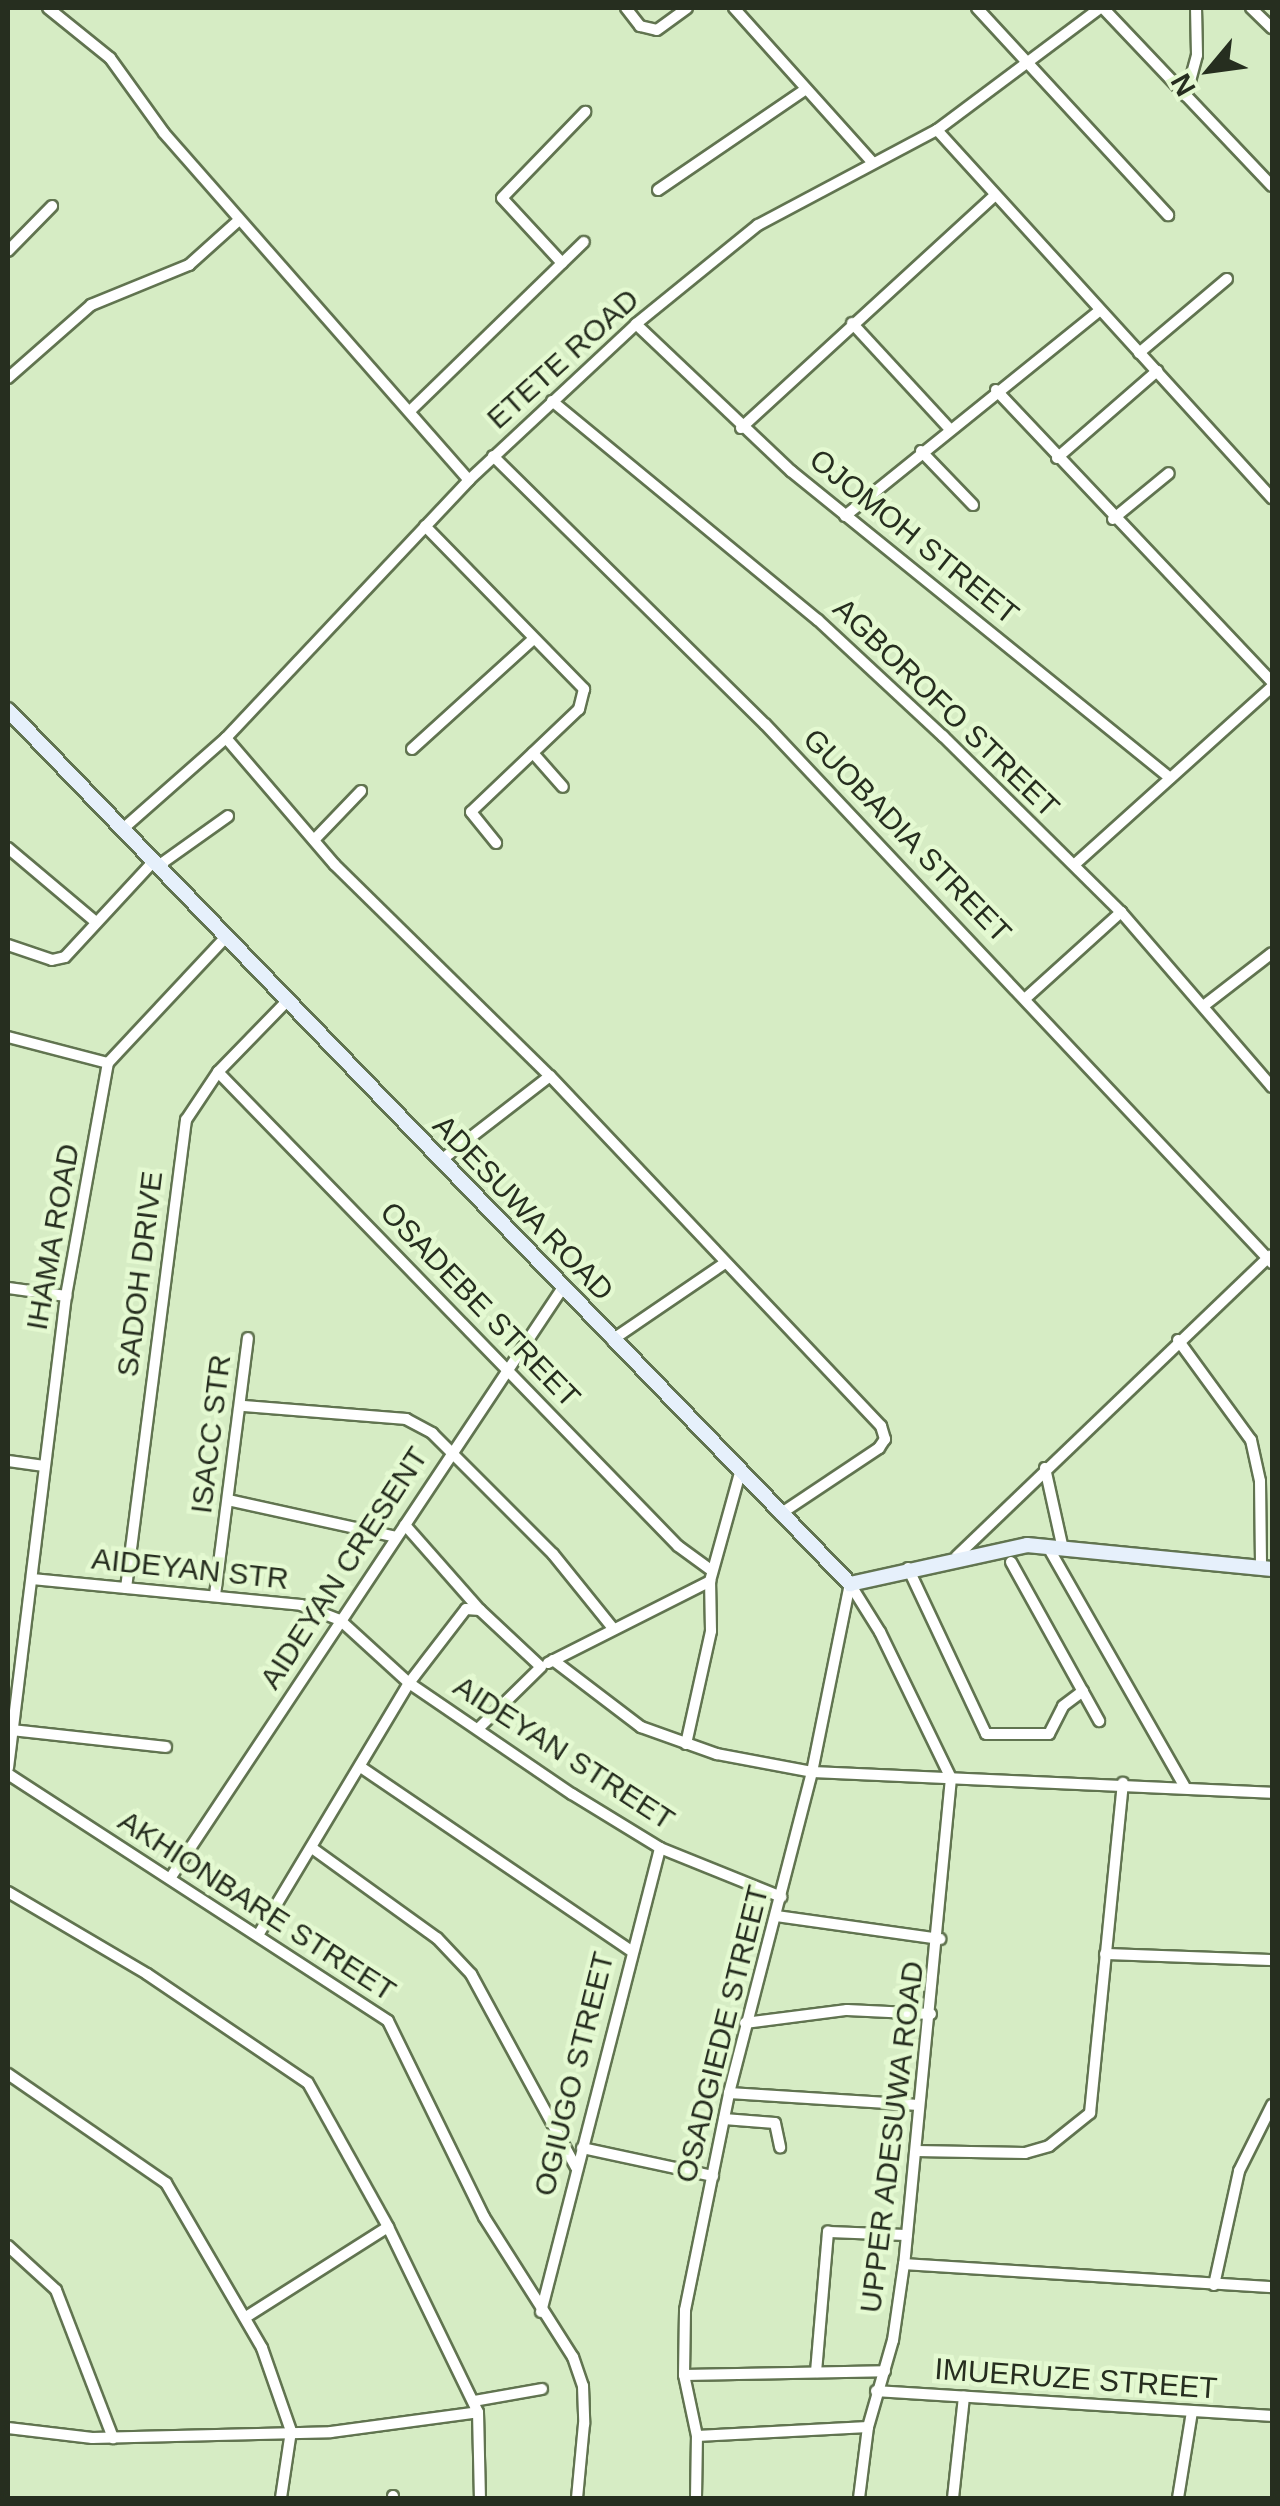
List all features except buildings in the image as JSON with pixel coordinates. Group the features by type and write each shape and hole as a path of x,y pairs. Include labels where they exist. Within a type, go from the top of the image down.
{"street":[{"path":"48,8 110,58 239,220 469,480"},
{"path":"626,8 640,26 657,30 687,8"},
{"path":"734,8 872,162"},
{"path":"977,8 1026,67 1168,215"},
{"path":"1101,8 1272,186"},
{"name":"ETETE ROAD","path":"125,827 226,738 469,480 636,324 772,216 937,130 1101,8"},
{"path":"1186,96 1197,56 1196,8"},
{"path":"1251,8 1272,28"},
{"path":"658,190 806,89"},
{"path":"562,263 502,198 585,112"},
{"path":"937,130 1098,312 1272,498"},
{"path":"741,428 994,196"},
{"path":"8,251 52,206"},
{"path":"8,378 91,305 189,264 239,220"},
{"path":"411,410 584,242"},
{"path":"1139,353 1227,279"},
{"path":"845,516 948,427 1098,312"},
{"path":"852,323 948,427"},
{"name":"OJOMOH STREET","path":"636,324 741,428 1170,778"},
{"path":"1056,458 1157,371"},
{"path":"996,390 1272,685 1074,865"},
{"name":"AGBOROFO STREET","path":"552,401 818,620 1120,912 1206,1004 1272,1087"},
{"path":"921,451 973,505"},
{"name":"GUOBADIA STREET","path":"493,456 766,724 1271,1258"},
{"path":"1113,519 1169,473"},
{"path":"424,526 584,690 584,700 471,812 496,844"},
{"path":"412,749 532,640"},
{"name":"ADESUWA ROAD","path":"8,710 125,827 224,939 850,1584 880,1632 951,1778"},
{"path":"226,738 314,840 550,1076 885,1432 879,1448 780,1514"},
{"path":"533,753 563,788"},
{"path":"314,840 361,790"},
{"path":"8,945 58,960 156,864 228,816"},
{"path":"8,848 96,922"},
{"path":"1027,997 1120,912"},
{"path":"8,1037 108,1063 224,939"},
{"path":"1206,1004 1272,954"},
{"name":"SADOH DRIVE","path":"126,1588 186,1120 218,1072 286,1002"},
{"name":"IHAMA ROAD","path":"8,1771 66,1296 108,1063"},
{"name":"OSADEBE STREET","path":"218,1072 710,1575"},
{"path":"440,1161 550,1076"},
{"path":"957,1556 1178,1340 1271,1258"},
{"path":"612,1340 725,1262"},
{"path":"8,1288 66,1296"},
{"name":"AIDEYAN CRESENT","path":"171,1877 562,1289"},
{"name":"ISACC STR","path":"215,1595 244,1406 248,1338"},
{"path":"850,1584 957,1556 1055,1548 1267,1569 1260,1482 1247,1430 1178,1340"},
{"path":"244,1406 406,1420 452,1451 552,1554 612,1627"},
{"path":"8,1461 43,1466"},
{"path":"1046,1468 1055,1548 1185,1787"},
{"path":"686,1744 711,1631 710,1575 740,1474"},
{"path":"1260,1482 1272,1482"},
{"path":"228,1500 396,1537"},
{"path":"404,1525 480,1610 541,1667"},
{"path":"1011,1562 1099,1722"},
{"path":"908,1568 986,1734 1050,1734 1063,1706 1083,1691"},
{"path":"480,1727 541,1667 710,1575"},
{"name":"AIDEYAN STR","path":"32,1578 301,1605 340,1620"},
{"name":"OSADGIEDE STREET","path":"696,2498 698,2436 684,2375 685,2310 729,2093 812,1772 850,1584"},
{"path":"260,1932 362,1768 408,1683 456,1613 480,1610"},
{"name":"AIDEYAN STREET","path":"340,1620 408,1683 660,1848 781,1896"},
{"path":"553,1660 641,1727 686,1744 812,1772 1123,1783 1272,1793"},
{"path":"8,1672 21,1674"},
{"path":"12,1730 166,1747"},
{"path":"362,1768 630,1950"},
{"name":"AKHIONBARE STREET","path":"8,1771 375,2008 401,2038 484,2217 573,2357 583,2386 577,2498"},
{"name":"UPPER ADESUWA ROAD","path":"859,2498 868,2426 876,2390 886,2370 904,2264 940,1939 951,1778"},
{"path":"916,2151 1026,2153 1049,2146 1090,2113 1123,1783"},
{"path":"312,1848 438,1938 471,1974 577,2168"},
{"name":"OGIUGO STREET","path":"541,2312 630,1950 660,1848"},
{"path":"8,1892 298,2073 332,2122 388,2227 476,2407 480,2498"},
{"path":"776,1916 940,1939"},
{"path":"1105,1954 1272,1960"},
{"path":"745,2023 847,2010 931,2014"},
{"path":"8,2074 161,2176 246,2317 291,2431 281,2498"},
{"path":"729,2093 919,2105"},
{"path":"1214,2285 1239,2171 1272,2105"},
{"path":"724,2118 775,2123 780,2147"},
{"path":"582,2148 712,2176"},
{"path":"246,2317 388,2227"},
{"path":"816,2372 828,2232 907,2235"},
{"path":"8,2246 56,2290 113,2438"},
{"path":"904,2264 1272,2287"},
{"path":"684,2375 886,2370"},
{"path":"8,2428 113,2438 396,2427 542,2389"},
{"name":"IMUERUZE STREET","path":"876,2390 1272,2416"},
{"path":"953,2498 964,2397"},
{"path":"1178,2498 1192,2412"},
{"path":"698,2436 868,2426"}]}
